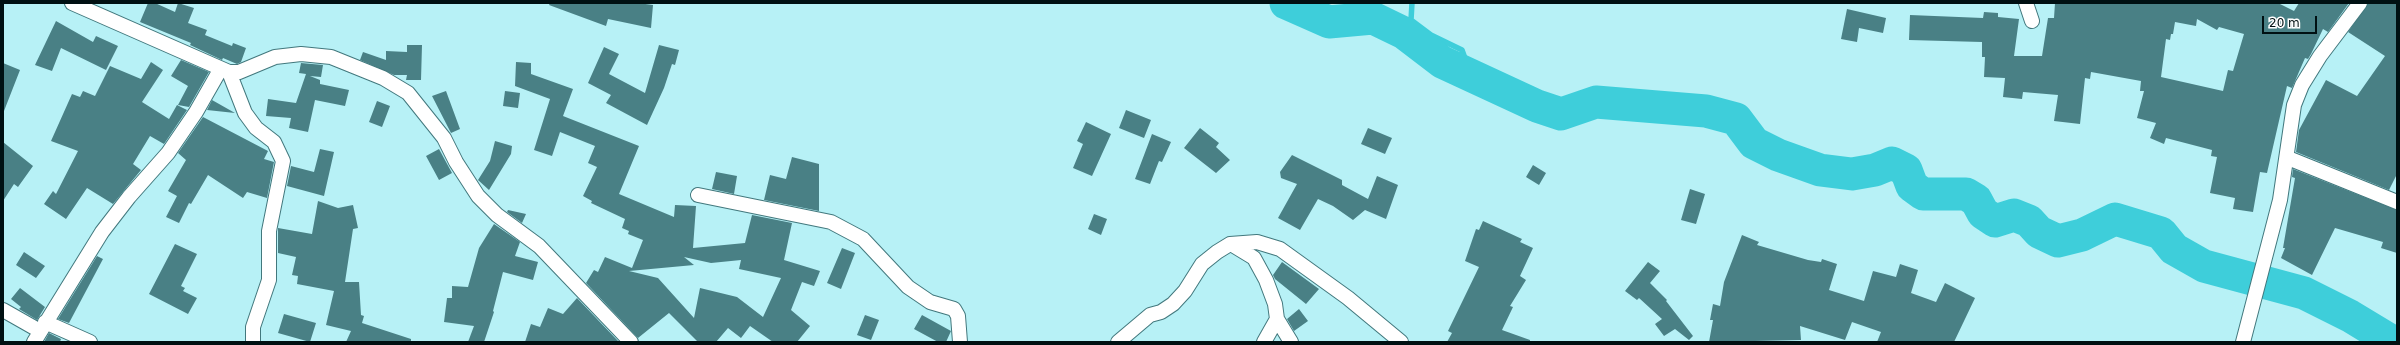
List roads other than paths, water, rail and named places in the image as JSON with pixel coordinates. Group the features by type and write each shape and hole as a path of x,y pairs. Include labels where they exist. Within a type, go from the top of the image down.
{"street":[{"path":"72,3 225,71 239,72 275,57 302,54 331,57 383,78 408,93 444,138 456,162 478,196 496,215 539,246 632,342"},
{"path":"2026,3 2032,21"},
{"path":"2243,342 2264,265 2288,158 2294,105 2302,85 2320,56 2360,3"},
{"path":"39,332 102,232 129,197 168,153 225,71"},
{"path":"225,71 245,113 256,128 274,142 283,161 269,231 269,280 253,327 253,342"},
{"path":"2288,158 2397,202"},
{"path":"698,195 831,222 863,239 908,287 930,302 954,309 958,316 960,342"},
{"path":"1118,342 1150,315 1161,312 1173,304 1185,290 1202,264 1230,244 1257,242 1280,249 1348,298 1401,342"},
{"path":"1230,244 1254,258 1273,298 1277,319 1291,342"},
{"path":"3,310 39,332 90,342"},
{"path":"1264,342 1277,319"}],"waterway":[{"path":"1286,3 1329,22 1373,18 1404,33 1442,62 1537,106 1561,114 1596,102 1706,111 1736,119 1754,143 1778,155 1820,170 1852,174 1875,170 1892,163 1906,170 1912,186 1923,194 1966,194 1976,200 1983,213 1995,221 2014,215 2029,221 2039,232 2058,241 2082,235 2115,219 2161,233 2174,249 2204,266 2304,293 2350,316 2393,342"},
{"path":"1412,3 1411,20 1431,35 1462,50 1471,75"}]}
